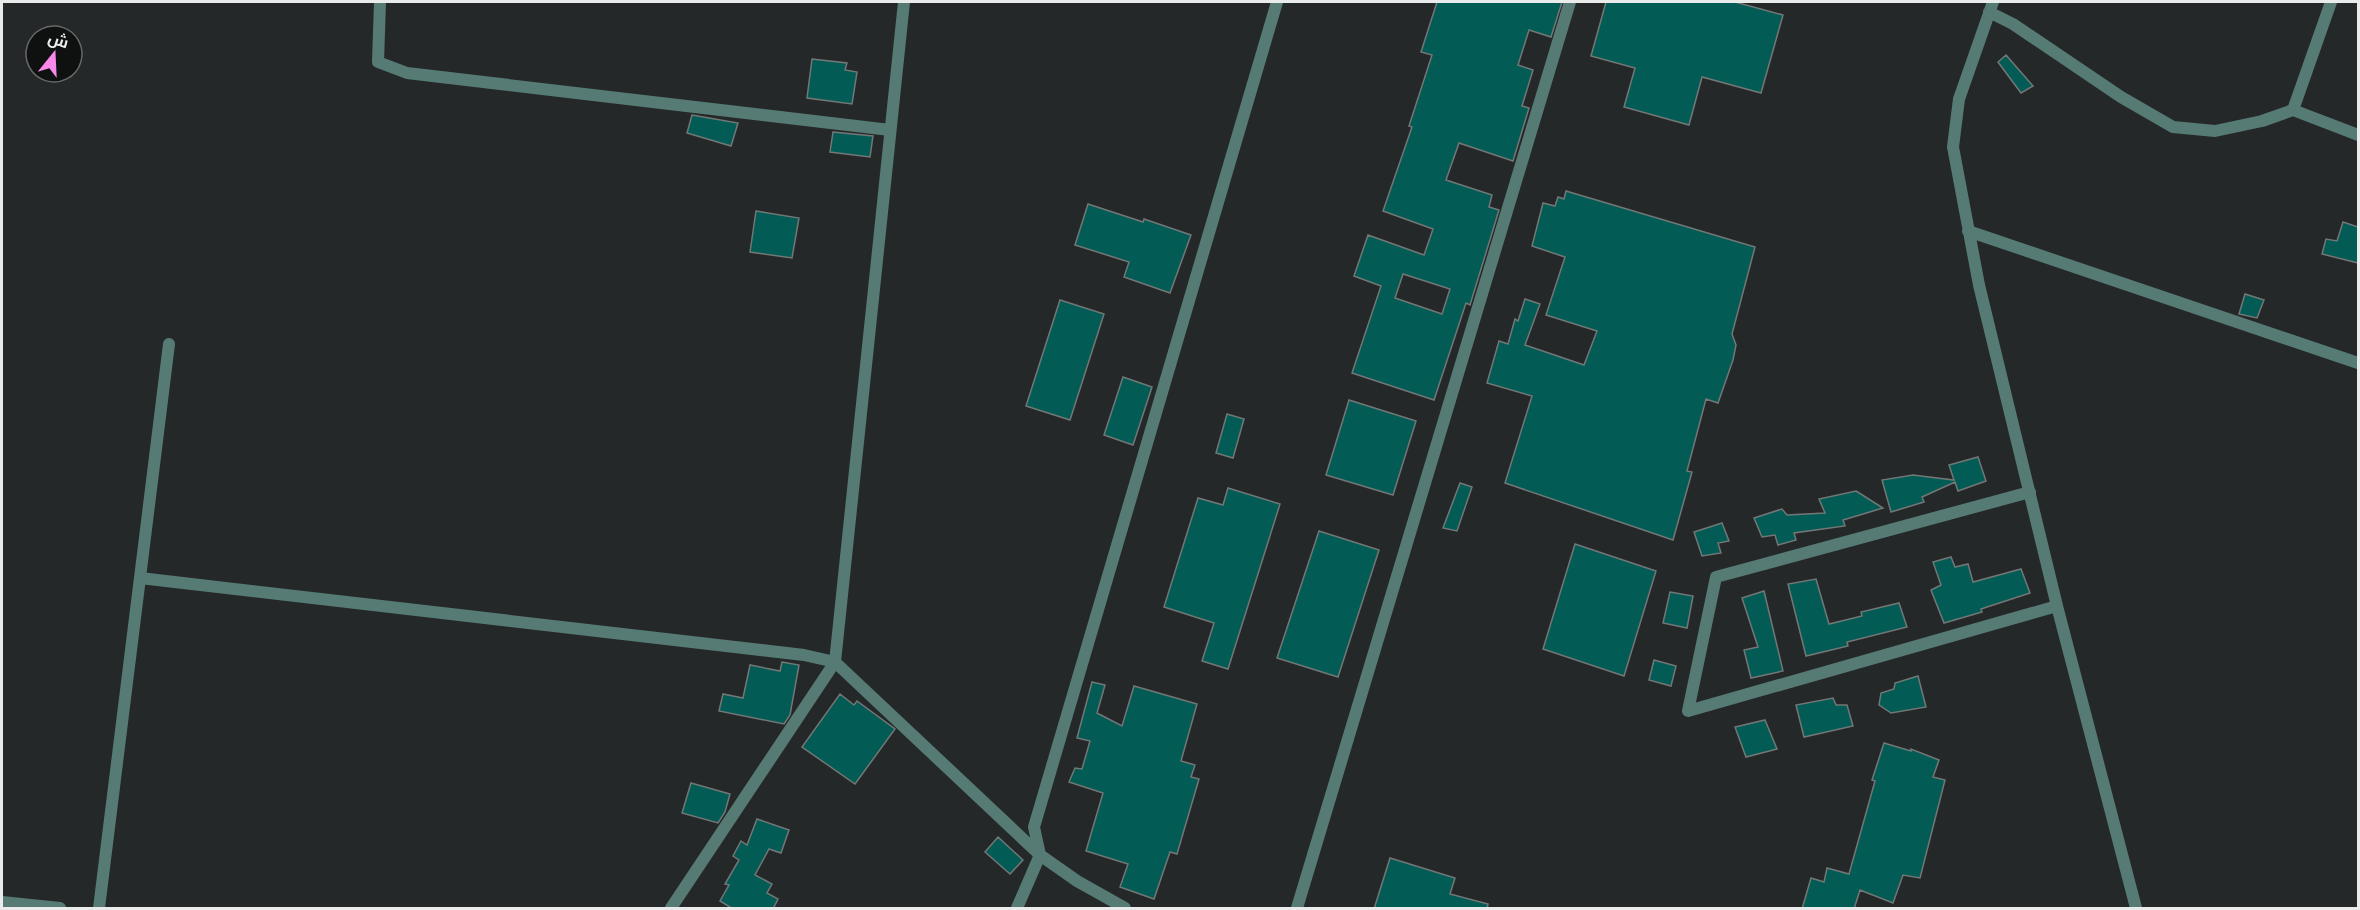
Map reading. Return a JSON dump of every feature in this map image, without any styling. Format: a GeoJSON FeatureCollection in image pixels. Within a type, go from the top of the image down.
{"type":"FeatureCollection","features":[{"type":"Feature","properties":{"kind":"street"},"geometry":{"type":"LineString","coordinates":[[380,2],[378,62],[406,73],[890,130]]}},
{"type":"Feature","properties":{"kind":"street"},"geometry":{"type":"LineString","coordinates":[[671,909],[835,662],[904,2]]}},
{"type":"Feature","properties":{"kind":"street"},"geometry":{"type":"LineString","coordinates":[[1017,909],[1040,855],[1034,827],[1277,2]]}},
{"type":"Feature","properties":{"kind":"street"},"geometry":{"type":"LineString","coordinates":[[1296,909],[1570,2]]}},
{"type":"Feature","properties":{"kind":"street"},"geometry":{"type":"LineString","coordinates":[[2293,110],[2331,2]]}},
{"type":"Feature","properties":{"kind":"street"},"geometry":{"type":"LineString","coordinates":[[2136,909],[2056,606],[1968,231],[1953,147],[1959,99],[1991,7],[2121,97],[2173,127],[2215,131],[2262,121],[2293,110],[2358,135]]}},
{"type":"Feature","properties":{"kind":"street"},"geometry":{"type":"LineString","coordinates":[[1968,231],[2358,360]]}},
{"type":"Feature","properties":{"kind":"street"},"geometry":{"type":"LineString","coordinates":[[99,909],[169,344]]}},
{"type":"Feature","properties":{"kind":"street"},"geometry":{"type":"LineString","coordinates":[[2030,492],[1716,577],[1688,711],[2056,606]]}},
{"type":"Feature","properties":{"kind":"street"},"geometry":{"type":"LineString","coordinates":[[140,578],[804,655],[835,662],[1040,855],[1077,881],[1125,909]]}},
{"type":"Feature","properties":{"kind":"street"},"geometry":{"type":"LineString","coordinates":[[2,902],[60,909]]}},
{"type":"Feature","properties":{"kind":"building"},"geometry":{"type":"Polygon","coordinates":[[[1437,2],[1562,2],[1551,37],[1529,30],[1518,65],[1533,70],[1522,106],[1529,108],[1513,161],[1459,143],[1446,180],[1492,195],[1489,207],[1499,210],[1470,305],[1466,303],[1434,400],[1352,373],[1381,286],[1354,276],[1368,235],[1424,255],[1433,229],[1383,211],[1412,127],[1409,126],[1432,55],[1421,52],[1437,2]],[[1403,274],[1395,298],[1442,314],[1450,289],[1403,274]]]}},
{"type":"Feature","properties":{"kind":"building"},"geometry":{"type":"Polygon","coordinates":[[[1606,2],[1735,2],[1783,15],[1761,93],[1702,77],[1689,125],[1624,107],[1635,68],[1591,56],[1606,2]]]}},
{"type":"Feature","properties":{"kind":"building"},"geometry":{"type":"Polygon","coordinates":[[[2006,55],[2033,86],[2021,93],[1998,62],[2006,55]]]}},
{"type":"Feature","properties":{"kind":"building"},"geometry":{"type":"Polygon","coordinates":[[[812,59],[847,63],[845,70],[857,72],[852,104],[807,98],[812,59]]]}},
{"type":"Feature","properties":{"kind":"building"},"geometry":{"type":"Polygon","coordinates":[[[692,115],[738,123],[731,146],[687,133],[692,115]]]}},
{"type":"Feature","properties":{"kind":"building"},"geometry":{"type":"Polygon","coordinates":[[[833,132],[873,136],[870,157],[830,152],[833,132]]]}},
{"type":"Feature","properties":{"kind":"building"},"geometry":{"type":"Polygon","coordinates":[[[1566,191],[1755,247],[1732,334],[1736,345],[1733,360],[1718,403],[1706,399],[1687,471],[1692,472],[1673,540],[1505,483],[1532,396],[1487,383],[1499,341],[1508,344],[1515,319],[1518,321],[1525,299],[1540,304],[1525,345],[1584,365],[1597,331],[1546,315],[1565,257],[1532,246],[1543,203],[1555,206],[1558,197],[1564,199],[1566,191]]]}},
{"type":"Feature","properties":{"kind":"building"},"geometry":{"type":"Polygon","coordinates":[[[1088,204],[1191,235],[1170,293],[1124,277],[1129,262],[1075,245],[1088,204]]]}},
{"type":"Feature","properties":{"kind":"building"},"geometry":{"type":"Polygon","coordinates":[[[756,211],[799,218],[792,258],[750,252],[756,211]]]}},
{"type":"Feature","properties":{"kind":"building"},"geometry":{"type":"Polygon","coordinates":[[[2343,222],[2358,227],[2358,263],[2322,254],[2326,239],[2337,241],[2343,222]]]}},
{"type":"Feature","properties":{"kind":"building"},"geometry":{"type":"Polygon","coordinates":[[[2245,294],[2264,300],[2257,318],[2239,314],[2245,294]]]}},
{"type":"Feature","properties":{"kind":"building"},"geometry":{"type":"Polygon","coordinates":[[[1060,300],[1104,314],[1070,420],[1026,406],[1060,300]]]}},
{"type":"Feature","properties":{"kind":"building"},"geometry":{"type":"Polygon","coordinates":[[[1123,377],[1152,387],[1133,445],[1104,435],[1123,377]]]}},
{"type":"Feature","properties":{"kind":"building"},"geometry":{"type":"Polygon","coordinates":[[[1349,400],[1416,421],[1393,495],[1326,475],[1349,400]]]}},
{"type":"Feature","properties":{"kind":"building"},"geometry":{"type":"Polygon","coordinates":[[[1227,414],[1244,419],[1233,458],[1216,453],[1227,414]]]}},
{"type":"Feature","properties":{"kind":"building"},"geometry":{"type":"Polygon","coordinates":[[[1978,457],[1986,481],[1958,491],[1955,482],[1922,497],[1924,502],[1891,512],[1882,480],[1913,475],[1954,480],[1949,465],[1978,457]]]}},
{"type":"Feature","properties":{"kind":"building"},"geometry":{"type":"Polygon","coordinates":[[[1460,483],[1472,487],[1457,531],[1443,528],[1460,483]]]}},
{"type":"Feature","properties":{"kind":"building"},"geometry":{"type":"Polygon","coordinates":[[[1228,488],[1280,504],[1228,669],[1202,661],[1214,623],[1164,607],[1198,498],[1223,505],[1228,488]]]}},
{"type":"Feature","properties":{"kind":"building"},"geometry":{"type":"Polygon","coordinates":[[[1856,491],[1883,508],[1843,520],[1845,526],[1794,533],[1796,540],[1778,545],[1775,535],[1762,537],[1754,518],[1782,509],[1787,515],[1825,513],[1819,499],[1856,491]]]}},
{"type":"Feature","properties":{"kind":"building"},"geometry":{"type":"Polygon","coordinates":[[[1722,523],[1729,541],[1718,543],[1721,553],[1702,556],[1694,532],[1722,523]]]}},
{"type":"Feature","properties":{"kind":"building"},"geometry":{"type":"Polygon","coordinates":[[[1319,531],[1379,550],[1338,677],[1277,658],[1319,531]]]}},
{"type":"Feature","properties":{"kind":"building"},"geometry":{"type":"Polygon","coordinates":[[[1575,544],[1656,571],[1624,676],[1543,649],[1575,544]]]}},
{"type":"Feature","properties":{"kind":"building"},"geometry":{"type":"Polygon","coordinates":[[[1951,557],[1955,567],[1968,564],[1973,582],[2021,569],[2030,593],[1981,609],[1982,612],[1944,623],[1931,590],[1941,585],[1933,562],[1951,557]]]}},
{"type":"Feature","properties":{"kind":"building"},"geometry":{"type":"Polygon","coordinates":[[[1816,579],[1829,624],[1862,616],[1861,612],[1899,603],[1907,627],[1847,642],[1848,646],[1806,656],[1788,584],[1816,579]]]}},
{"type":"Feature","properties":{"kind":"building"},"geometry":{"type":"Polygon","coordinates":[[[1764,591],[1783,671],[1751,678],[1744,650],[1758,647],[1742,598],[1764,591]]]}},
{"type":"Feature","properties":{"kind":"building"},"geometry":{"type":"Polygon","coordinates":[[[1670,592],[1693,596],[1687,628],[1663,623],[1670,592]]]}},
{"type":"Feature","properties":{"kind":"building"},"geometry":{"type":"Polygon","coordinates":[[[1654,660],[1676,666],[1671,686],[1649,680],[1654,660]]]}},
{"type":"Feature","properties":{"kind":"building"},"geometry":{"type":"Polygon","coordinates":[[[782,662],[799,665],[790,715],[784,724],[719,711],[723,694],[743,698],[750,665],[780,671],[782,662]]]}},
{"type":"Feature","properties":{"kind":"building"},"geometry":{"type":"Polygon","coordinates":[[[1918,676],[1926,707],[1891,713],[1879,705],[1881,693],[1894,689],[1895,683],[1918,676]]]}},
{"type":"Feature","properties":{"kind":"building"},"geometry":{"type":"Polygon","coordinates":[[[1092,682],[1105,685],[1097,713],[1122,726],[1134,686],[1197,704],[1181,761],[1195,765],[1191,777],[1199,779],[1177,854],[1170,852],[1154,899],[1120,887],[1128,864],[1086,851],[1103,793],[1069,782],[1075,768],[1082,769],[1090,741],[1077,738],[1092,682]]]}},
{"type":"Feature","properties":{"kind":"building"},"geometry":{"type":"Polygon","coordinates":[[[840,694],[854,705],[857,701],[895,729],[855,784],[802,747],[840,694]]]}},
{"type":"Feature","properties":{"kind":"building"},"geometry":{"type":"Polygon","coordinates":[[[1833,698],[1836,705],[1847,705],[1853,726],[1804,737],[1796,705],[1833,698]]]}},
{"type":"Feature","properties":{"kind":"building"},"geometry":{"type":"Polygon","coordinates":[[[1765,720],[1777,749],[1746,757],[1735,727],[1765,720]]]}},
{"type":"Feature","properties":{"kind":"building"},"geometry":{"type":"Polygon","coordinates":[[[1884,743],[1911,751],[1911,749],[1939,760],[1933,777],[1945,780],[1920,878],[1903,875],[1893,903],[1860,890],[1854,909],[1802,909],[1811,878],[1824,882],[1827,868],[1849,874],[1875,781],[1872,780],[1884,743]]]}},
{"type":"Feature","properties":{"kind":"building"},"geometry":{"type":"Polygon","coordinates":[[[691,783],[730,794],[725,812],[718,823],[682,813],[691,783]]]}},
{"type":"Feature","properties":{"kind":"building"},"geometry":{"type":"Polygon","coordinates":[[[757,819],[789,830],[781,853],[769,849],[755,875],[772,884],[767,893],[778,899],[773,909],[733,909],[720,901],[729,885],[725,884],[739,860],[733,856],[741,841],[747,845],[757,819]]]}},
{"type":"Feature","properties":{"kind":"building"},"geometry":{"type":"Polygon","coordinates":[[[998,837],[1023,860],[1010,874],[985,852],[998,837]]]}},
{"type":"Feature","properties":{"kind":"building"},"geometry":{"type":"Polygon","coordinates":[[[1390,858],[1455,878],[1450,894],[1488,904],[1487,909],[1374,909],[1390,858]]]}}]}
